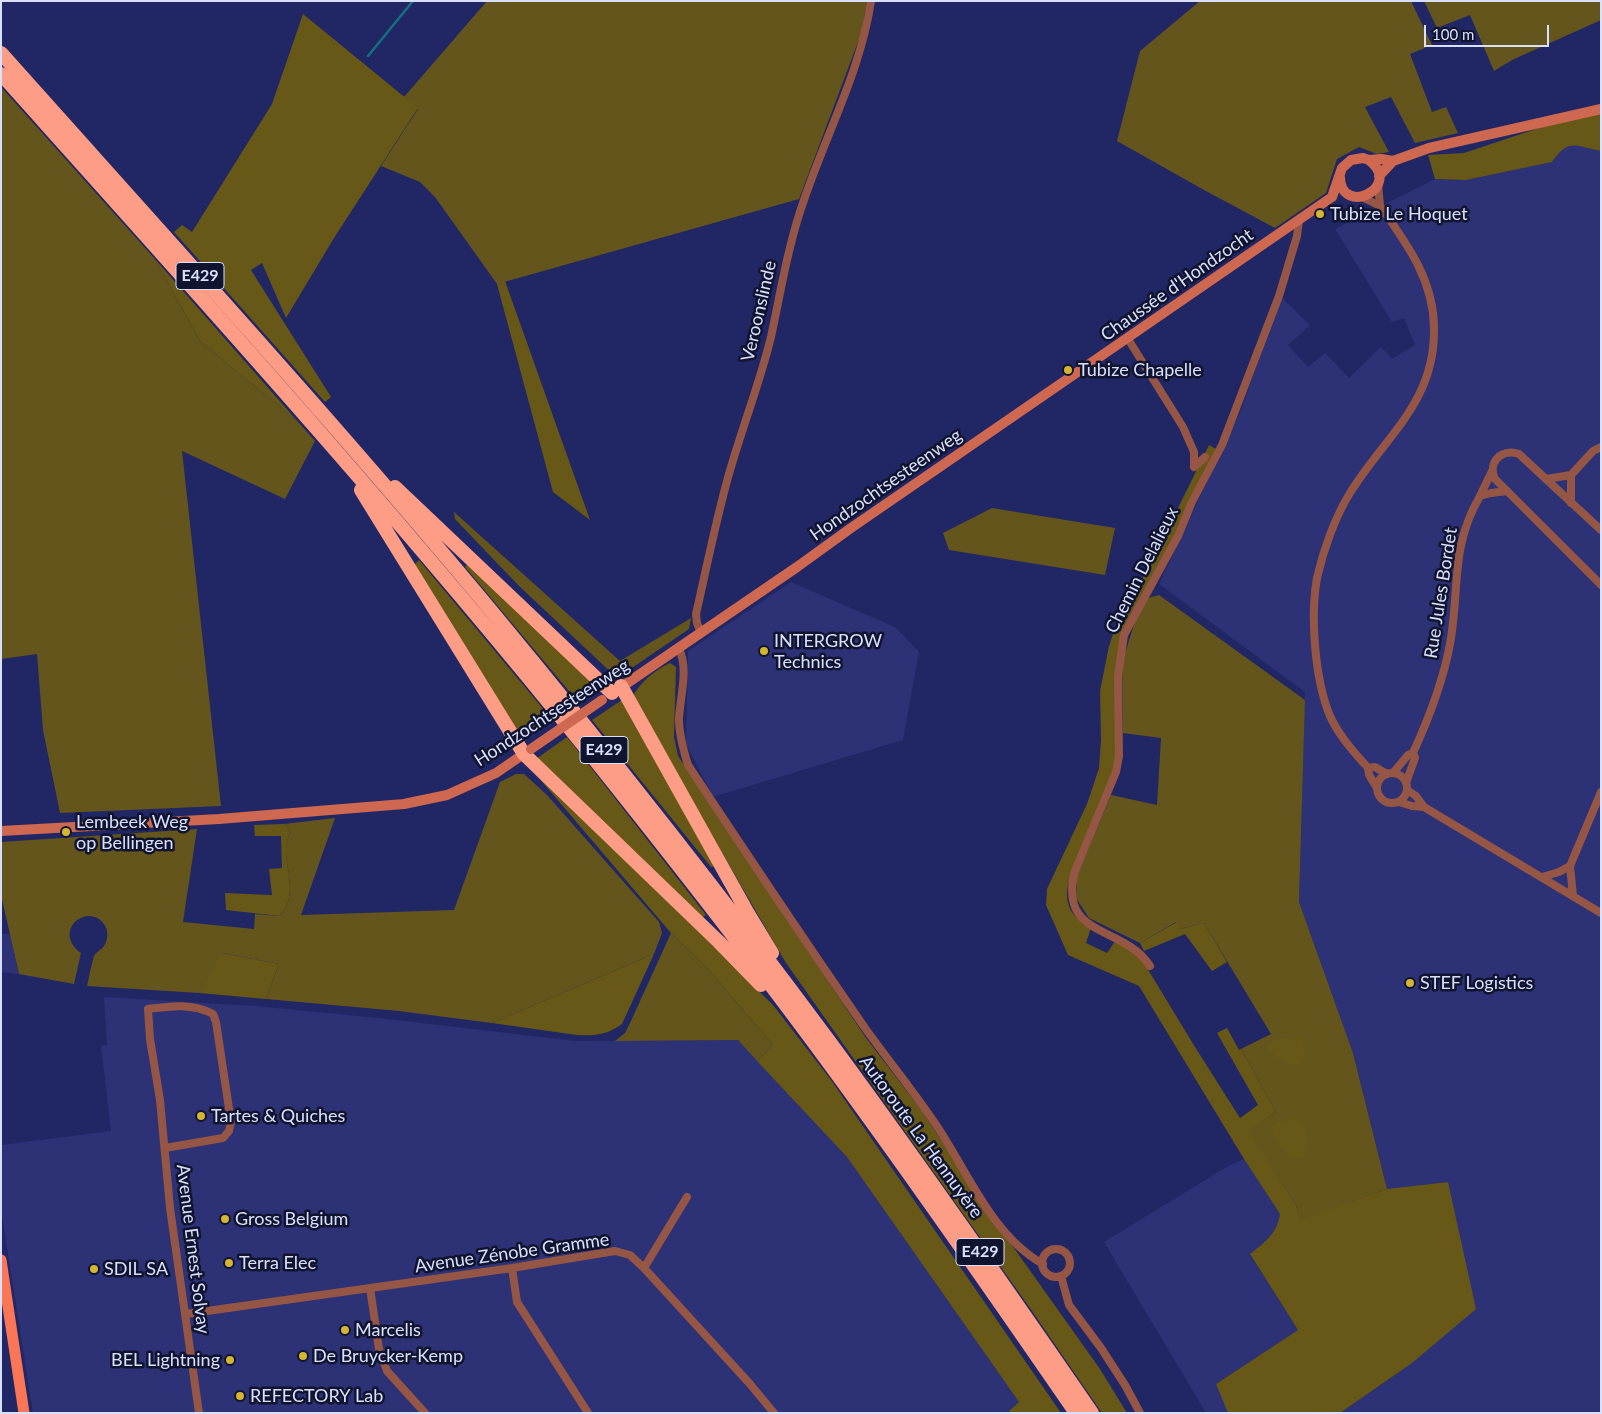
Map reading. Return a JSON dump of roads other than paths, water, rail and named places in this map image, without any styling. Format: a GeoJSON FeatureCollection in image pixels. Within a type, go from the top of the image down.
{"type":"FeatureCollection","features":[{"type":"Feature","properties":{"kind":"highway","name":"E429"},"geometry":{"type":"LineString","coordinates":[[1,53],[278,362],[493,614],[592,734],[822,1032]]}},
{"type":"Feature","properties":{"kind":"highway","name":"E429"},"geometry":{"type":"LineString","coordinates":[[1,74],[348,463]]}},
{"type":"Feature","properties":{"kind":"highway"},"geometry":{"type":"LineString","coordinates":[[348,463],[363,494],[527,752],[719,942],[768,993],[799,1033],[819,1050]]}},
{"type":"Feature","properties":{"kind":"highway","name":"Autoroute La Hennuyère"},"geometry":{"type":"LineString","coordinates":[[348,463],[481,620],[577,737],[682,870],[806,1032],[979,1272],[1076,1413]]}},
{"type":"Feature","properties":{"kind":"highway"},"geometry":{"type":"LineString","coordinates":[[376,475],[400,490],[611,693],[822,1032]]}},
{"type":"Feature","properties":{"kind":"highway","name":"Autoroute La Hennuyère"},"geometry":{"type":"LineString","coordinates":[[822,1032],[896,1132],[1092,1413]]}},
{"type":"Feature","properties":{"kind":"main road"},"geometry":{"type":"LineString","coordinates":[[1393,161],[1378,180],[1372,192],[1342,198],[1332,197],[1342,168],[1351,160],[1357,158],[1393,161],[1428,148],[1601,109]]}},
{"type":"Feature","properties":{"kind":"main road"},"geometry":{"type":"LineString","coordinates":[[1368,160],[1377,169],[1378,180]]}},
{"type":"Feature","properties":{"kind":"main road"},"geometry":{"type":"LineString","coordinates":[[1340,177],[1343,188],[1357,196]]}},
{"type":"Feature","properties":{"kind":"main road","name":"Chaussée d'Hondzocht"},"geometry":{"type":"LineString","coordinates":[[1015,416],[1332,197]]}},
{"type":"Feature","properties":{"kind":"main road","name":"Hondzochtsesteenweg"},"geometry":{"type":"LineString","coordinates":[[1,831],[219,819],[404,804],[447,794],[496,773],[1015,416]]}},
{"type":"Feature","properties":{"kind":"main road"},"geometry":{"type":"LineString","coordinates":[[1,1260],[24,1413]]}},
{"type":"Feature","properties":{"kind":"street","name":"Veroonslinde"},"geometry":{"type":"LineString","coordinates":[[701,633],[696,614],[727,481],[771,338],[785,267],[798,217],[812,174],[863,42],[871,1]]}},
{"type":"Feature","properties":{"kind":"street"},"geometry":{"type":"LineString","coordinates":[[1378,180],[1380,206],[1415,257],[1429,289],[1434,315],[1432,355],[1419,398],[1349,494],[1329,538],[1317,579],[1314,626],[1322,692],[1330,716],[1341,737],[1368,768],[1378,795],[1384,801],[1424,807]]}},
{"type":"Feature","properties":{"kind":"street"},"geometry":{"type":"LineString","coordinates":[[1357,196],[1380,206]]}},
{"type":"Feature","properties":{"kind":"street","name":"Chemin Delalieux"},"geometry":{"type":"LineString","coordinates":[[1150,966],[1135,949],[1086,922],[1077,911],[1072,898],[1072,882],[1110,787],[1119,756],[1118,676],[1121,645],[1126,627],[1152,585],[1178,536],[1192,502],[1222,445],[1279,296],[1297,236],[1299,220]]}},
{"type":"Feature","properties":{"kind":"street"},"geometry":{"type":"LineString","coordinates":[[1128,339],[1183,427],[1194,452],[1194,467],[1205,457]]}},
{"type":"Feature","properties":{"kind":"street"},"geometry":{"type":"LineString","coordinates":[[1570,503],[1572,475],[1593,452],[1601,447]]}},
{"type":"Feature","properties":{"kind":"street","name":"Rue Jules Bordet"},"geometry":{"type":"LineString","coordinates":[[1407,786],[1414,758],[1413,753],[1444,671],[1452,626],[1460,548],[1466,523],[1492,470],[1494,462],[1500,455],[1506,452],[1514,453],[1530,463],[1546,479]]}},
{"type":"Feature","properties":{"kind":"street"},"geometry":{"type":"LineString","coordinates":[[1492,470],[1495,479],[1601,585]]}},
{"type":"Feature","properties":{"kind":"street"},"geometry":{"type":"LineString","coordinates":[[1546,479],[1572,475]]}},
{"type":"Feature","properties":{"kind":"street"},"geometry":{"type":"LineString","coordinates":[[1546,479],[1601,530]]}},
{"type":"Feature","properties":{"kind":"street"},"geometry":{"type":"LineString","coordinates":[[1480,496],[1507,491]]}},
{"type":"Feature","properties":{"kind":"street"},"geometry":{"type":"LineString","coordinates":[[679,648],[682,655],[683,669],[679,720],[680,737],[688,765],[846,999],[932,1117],[991,1214],[1013,1242],[1030,1257],[1042,1264],[1050,1276],[1061,1276],[1068,1271],[1070,1262],[1063,1252],[1055,1250],[1045,1256],[1042,1264]]}},
{"type":"Feature","properties":{"kind":"street"},"geometry":{"type":"LineString","coordinates":[[1376,788],[1379,779],[1390,773],[1408,754],[1413,753]]}},
{"type":"Feature","properties":{"kind":"street"},"geometry":{"type":"LineString","coordinates":[[1368,768],[1375,767],[1401,776],[1424,807],[1601,913]]}},
{"type":"Feature","properties":{"kind":"street"},"geometry":{"type":"LineString","coordinates":[[1399,802],[1404,797],[1407,786]]}},
{"type":"Feature","properties":{"kind":"street"},"geometry":{"type":"LineString","coordinates":[[1573,896],[1570,866],[1601,792]]}},
{"type":"Feature","properties":{"kind":"street"},"geometry":{"type":"LineString","coordinates":[[1542,877],[1570,866]]}},
{"type":"Feature","properties":{"kind":"street","name":"Avenue Ernest Solvay"},"geometry":{"type":"LineString","coordinates":[[165,1148],[223,1138],[230,1131],[231,1122],[216,1022],[213,1014],[201,1007],[170,1006],[148,1009],[150,1039],[160,1100],[171,1218],[200,1413]]}},
{"type":"Feature","properties":{"kind":"street"},"geometry":{"type":"LineString","coordinates":[[644,1268],[687,1197]]}},
{"type":"Feature","properties":{"kind":"street","name":"Avenue Zénobe Gramme"},"geometry":{"type":"LineString","coordinates":[[186,1314],[512,1268],[615,1251],[630,1255],[644,1268],[774,1413]]}},
{"type":"Feature","properties":{"kind":"street"},"geometry":{"type":"LineString","coordinates":[[512,1268],[517,1302],[588,1413]]}},
{"type":"Feature","properties":{"kind":"street"},"geometry":{"type":"LineString","coordinates":[[1061,1276],[1070,1305],[1125,1385],[1140,1413]]}},
{"type":"Feature","properties":{"kind":"street"},"geometry":{"type":"LineString","coordinates":[[370,1288],[380,1354],[387,1371],[425,1413]]}},
{"type":"Feature","properties":{"kind":"waterway"},"geometry":{"type":"LineString","coordinates":[[368,56],[413,1]]}},
{"type":"Feature","properties":{"kind":"place","name":"Tubize Le Hoquet"},"geometry":{"type":"Point","coordinates":[1320,214]}},
{"type":"Feature","properties":{"kind":"place","name":"Tubize Chapelle"},"geometry":{"type":"Point","coordinates":[1068,370]}},
{"type":"Feature","properties":{"kind":"place","name":"INTERGROW Technics"},"geometry":{"type":"Point","coordinates":[764,651]}},
{"type":"Feature","properties":{"kind":"place","name":"Lembeek Weg op Bellingen"},"geometry":{"type":"Point","coordinates":[66,832]}},
{"type":"Feature","properties":{"kind":"place","name":"STEF Logistics"},"geometry":{"type":"Point","coordinates":[1410,983]}},
{"type":"Feature","properties":{"kind":"place","name":"Tartes & Quiches"},"geometry":{"type":"Point","coordinates":[201,1116]}},
{"type":"Feature","properties":{"kind":"place","name":"Gross Belgium"},"geometry":{"type":"Point","coordinates":[225,1219]}},
{"type":"Feature","properties":{"kind":"place","name":"Terra Elec"},"geometry":{"type":"Point","coordinates":[229,1263]}},
{"type":"Feature","properties":{"kind":"place","name":"SDIL SA"},"geometry":{"type":"Point","coordinates":[94,1269]}},
{"type":"Feature","properties":{"kind":"place","name":"Marcelis"},"geometry":{"type":"Point","coordinates":[345,1330]}},
{"type":"Feature","properties":{"kind":"place","name":"De Bruycker-Kemp"},"geometry":{"type":"Point","coordinates":[303,1356]}},
{"type":"Feature","properties":{"kind":"place","name":"BEL Lightning"},"geometry":{"type":"Point","coordinates":[230,1360]}},
{"type":"Feature","properties":{"kind":"place","name":"REFECTORY Lab"},"geometry":{"type":"Point","coordinates":[240,1396]}}]}
